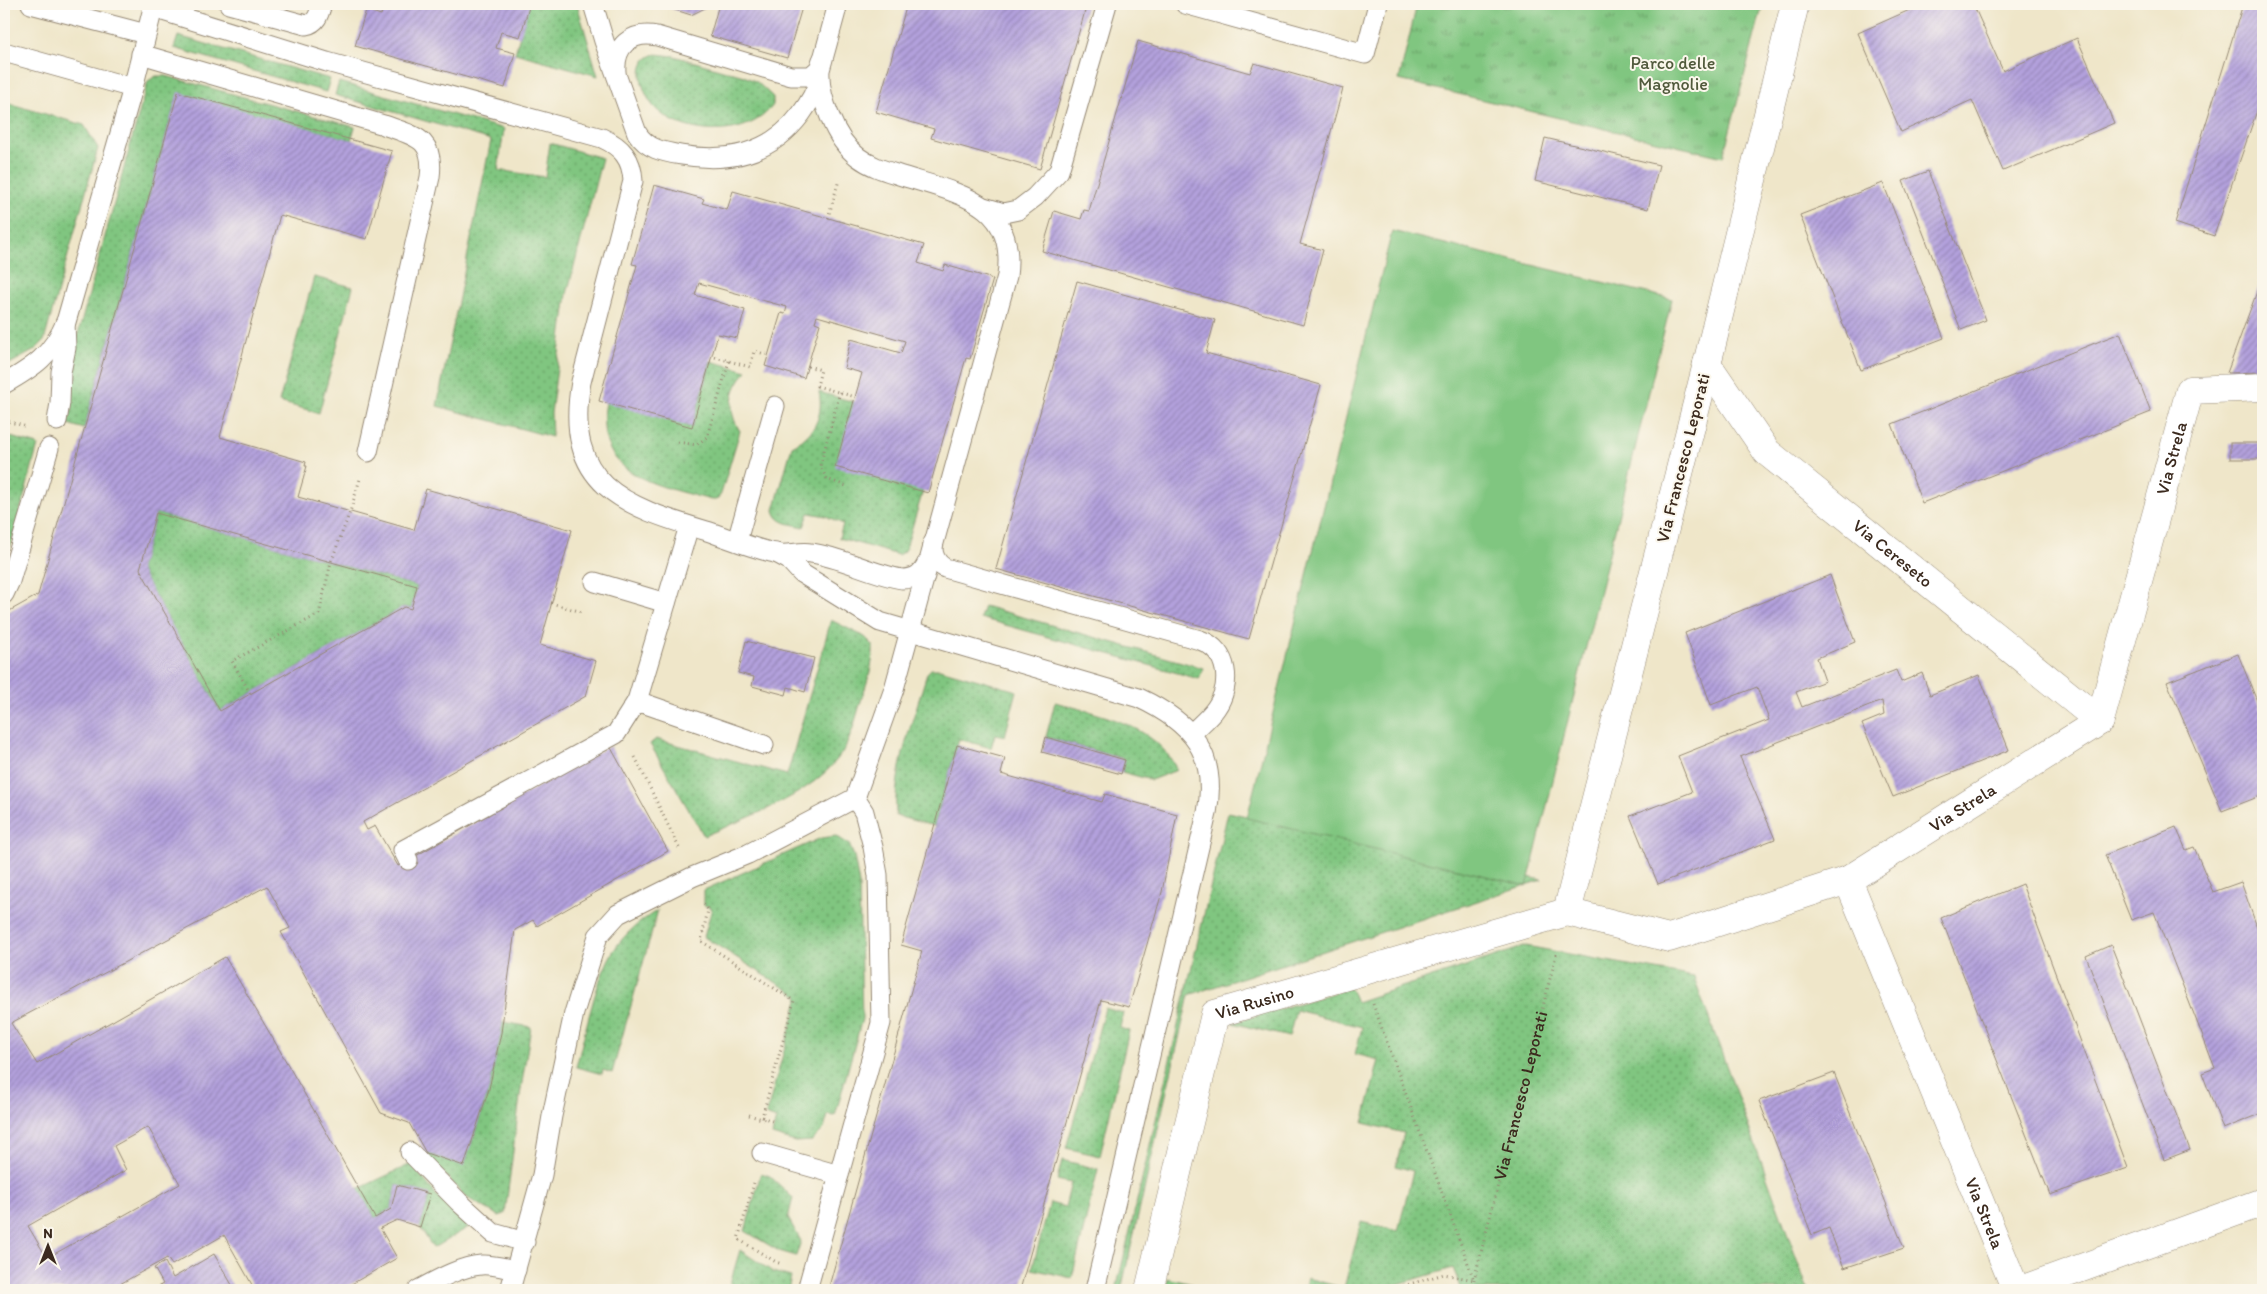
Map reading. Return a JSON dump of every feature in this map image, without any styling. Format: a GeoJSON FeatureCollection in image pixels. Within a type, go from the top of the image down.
{"type":"FeatureCollection","features":[{"type":"Feature","properties":{"kind":"street","name":"Via Francesco Leporati"},"geometry":{"type":"LineString","coordinates":[[1567,912],[1707,364],[1795,4]]}},
{"type":"Feature","properties":{"kind":"street","name":"Via Cereseto"},"geometry":{"type":"LineString","coordinates":[[1707,364],[1766,452],[2100,721]]}},
{"type":"Feature","properties":{"kind":"street","name":"Via Strela"},"geometry":{"type":"LineString","coordinates":[[2016,1290],[1848,880],[2100,721],[2190,390],[2263,387]]}},
{"type":"Feature","properties":{"kind":"street"},"geometry":{"type":"LineString","coordinates":[[1567,912],[1669,938],[1848,880]]}},
{"type":"Feature","properties":{"kind":"street","name":"Via Rusino"},"geometry":{"type":"LineString","coordinates":[[1149,1290],[1215,1014],[1567,912]]}},
{"type":"Feature","properties":{"kind":"street"},"geometry":{"type":"LineString","coordinates":[[2021,1290],[2263,1202]]}},
{"type":"Feature","properties":{"kind":"lane"},"geometry":{"type":"LineString","coordinates":[[30,4],[146,34]]}},
{"type":"Feature","properties":{"kind":"lane"},"geometry":{"type":"LineString","coordinates":[[229,4],[306,25],[312,24],[316,19],[322,4]]}},
{"type":"Feature","properties":{"kind":"lane"},"geometry":{"type":"LineString","coordinates":[[593,4],[604,41],[643,142],[581,382],[576,413],[583,452],[589,464],[606,487],[640,509],[776,552],[789,560],[800,573],[880,622],[1140,698],[1173,716],[1192,733],[1207,762],[1210,782],[1209,803],[1095,1290]]}},
{"type":"Feature","properties":{"kind":"lane"},"geometry":{"type":"LineString","coordinates":[[613,143],[643,142],[673,153],[702,157],[727,157],[761,149],[780,136],[797,120],[810,100],[838,4]]}},
{"type":"Feature","properties":{"kind":"lane"},"geometry":{"type":"LineString","coordinates":[[821,67],[822,98],[833,124],[846,145],[858,157],[879,169],[951,192],[982,206],[1004,213],[1018,210],[1035,197],[1059,171],[1107,4]]}},
{"type":"Feature","properties":{"kind":"lane"},"geometry":{"type":"LineString","coordinates":[[1186,4],[1365,54],[1378,4]]}},
{"type":"Feature","properties":{"kind":"lane"},"geometry":{"type":"LineString","coordinates":[[4,384],[23,373],[48,354],[66,322],[133,88],[153,6],[328,62],[602,138],[613,143],[626,155],[630,163],[633,181]]}},
{"type":"Feature","properties":{"kind":"lane"},"geometry":{"type":"LineString","coordinates":[[618,78],[616,68],[619,49],[632,37],[644,34],[657,36],[796,76],[806,77],[815,73],[821,67]]}},
{"type":"Feature","properties":{"kind":"lane"},"geometry":{"type":"LineString","coordinates":[[4,52],[133,88]]}},
{"type":"Feature","properties":{"kind":"lane"},"geometry":{"type":"LineString","coordinates":[[141,54],[384,125],[420,140],[428,148],[432,159],[430,177],[368,452]]}},
{"type":"Feature","properties":{"kind":"lane"},"geometry":{"type":"LineString","coordinates":[[510,1290],[525,1242],[542,1175],[552,1116],[574,1013],[598,936],[618,914],[692,877],[748,854],[855,798],[894,689],[1007,276],[1008,245],[1004,231],[995,217],[982,206]]}},
{"type":"Feature","properties":{"kind":"lane"},"geometry":{"type":"LineString","coordinates":[[56,421],[60,403],[61,372],[66,348],[66,322]]}},
{"type":"Feature","properties":{"kind":"lane"},"geometry":{"type":"LineString","coordinates":[[737,540],[775,406]]}},
{"type":"Feature","properties":{"kind":"lane"},"geometry":{"type":"LineString","coordinates":[[4,594],[10,581],[49,448]]}},
{"type":"Feature","properties":{"kind":"lane"},"geometry":{"type":"LineString","coordinates":[[408,860],[403,850],[616,734],[638,701],[689,526]]}},
{"type":"Feature","properties":{"kind":"lane"},"geometry":{"type":"LineString","coordinates":[[934,540],[934,554],[938,563],[945,568],[1200,640],[1211,645],[1220,654],[1225,665],[1225,688],[1217,707],[1192,733]]}},
{"type":"Feature","properties":{"kind":"lane"},"geometry":{"type":"LineString","coordinates":[[776,552],[810,552],[902,579],[920,574],[928,563]]}},
{"type":"Feature","properties":{"kind":"lane"},"geometry":{"type":"LineString","coordinates":[[595,582],[666,603]]}},
{"type":"Feature","properties":{"kind":"lane"},"geometry":{"type":"LineString","coordinates":[[638,701],[764,745]]}},
{"type":"Feature","properties":{"kind":"lane"},"geometry":{"type":"LineString","coordinates":[[807,1290],[881,1023],[878,875],[864,812],[855,798]]}},
{"type":"Feature","properties":{"kind":"lane"},"geometry":{"type":"LineString","coordinates":[[410,1152],[459,1202],[493,1233],[525,1242]]}},
{"type":"Feature","properties":{"kind":"lane"},"geometry":{"type":"LineString","coordinates":[[762,1153],[839,1175]]}},
{"type":"Feature","properties":{"kind":"lane"},"geometry":{"type":"LineString","coordinates":[[418,1290],[441,1278],[472,1266],[489,1265],[516,1270]]}},
{"type":"Feature","properties":{"kind":"path"},"geometry":{"type":"LineString","coordinates":[[828,218],[840,177]]}},
{"type":"Feature","properties":{"kind":"path"},"geometry":{"type":"LineString","coordinates":[[715,357],[750,367],[754,351],[769,355]]}},
{"type":"Feature","properties":{"kind":"path"},"geometry":{"type":"LineString","coordinates":[[678,442],[696,445],[707,437],[729,361]]}},
{"type":"Feature","properties":{"kind":"path"},"geometry":{"type":"LineString","coordinates":[[808,366],[821,370],[817,386],[852,396]]}},
{"type":"Feature","properties":{"kind":"path"},"geometry":{"type":"LineString","coordinates":[[840,392],[820,466],[827,479],[846,486]]}},
{"type":"Feature","properties":{"kind":"path"},"geometry":{"type":"LineString","coordinates":[[250,694],[232,661],[319,614],[331,562],[350,512],[368,452]]}},
{"type":"Feature","properties":{"kind":"path","name":"Via Francesco Leporati"},"geometry":{"type":"LineString","coordinates":[[1474,1280],[1567,912]]}},
{"type":"Feature","properties":{"kind":"path"},"geometry":{"type":"LineString","coordinates":[[1362,972],[1474,1280]]}},
{"type":"Feature","properties":{"kind":"path"},"geometry":{"type":"LineString","coordinates":[[749,1116],[772,1122],[738,1239],[776,1262],[812,1272]]}},
{"type":"Feature","properties":{"kind":"path"},"geometry":{"type":"LineString","coordinates":[[1389,1290],[1444,1274],[1474,1280]]}},
{"type":"Feature","properties":{"kind":"green space"},"geometry":{"type":"Polygon","coordinates":[[[529,4],[577,4],[598,76],[515,53],[529,4]]]}},
{"type":"Feature","properties":{"kind":"green space","name":"Parco delle Magnolie"},"geometry":{"type":"Polygon","coordinates":[[[1417,4],[1763,4],[1723,157],[1399,80],[1417,4]]]}},
{"type":"Feature","properties":{"kind":"green space"},"geometry":{"type":"Polygon","coordinates":[[[178,36],[330,79],[326,92],[174,48],[178,36]]]}},
{"type":"Feature","properties":{"kind":"green space"},"geometry":{"type":"Polygon","coordinates":[[[656,54],[674,56],[744,76],[757,82],[773,97],[773,105],[762,116],[749,124],[734,129],[701,129],[685,126],[670,120],[653,105],[644,90],[642,81],[641,72],[643,64],[648,58],[656,54]]]}},
{"type":"Feature","properties":{"kind":"green space"},"geometry":{"type":"Polygon","coordinates":[[[156,76],[166,76],[355,127],[351,140],[178,93],[84,429],[68,424],[71,412],[70,363],[148,81],[156,76]]]}},
{"type":"Feature","properties":{"kind":"green space"},"geometry":{"type":"Polygon","coordinates":[[[339,82],[504,129],[498,170],[545,177],[550,143],[602,158],[567,294],[551,413],[552,437],[437,406],[491,140],[335,95],[339,82]]]}},
{"type":"Feature","properties":{"kind":"green space"},"geometry":{"type":"Polygon","coordinates":[[[4,102],[84,125],[98,148],[44,341],[35,350],[4,367],[4,102]]]}},
{"type":"Feature","properties":{"kind":"green space"},"geometry":{"type":"Polygon","coordinates":[[[1392,231],[1672,299],[1527,886],[1247,818],[1392,231]]]}},
{"type":"Feature","properties":{"kind":"green space"},"geometry":{"type":"Polygon","coordinates":[[[314,277],[353,287],[319,413],[279,402],[314,277]]]}},
{"type":"Feature","properties":{"kind":"green space"},"geometry":{"type":"Polygon","coordinates":[[[711,361],[747,371],[737,385],[732,400],[733,416],[740,431],[721,494],[717,500],[670,489],[650,482],[633,473],[618,462],[608,446],[604,427],[606,402],[692,427],[711,361]]]}},
{"type":"Feature","properties":{"kind":"green space"},"geometry":{"type":"Polygon","coordinates":[[[819,392],[854,402],[923,491],[905,551],[898,555],[839,538],[843,524],[826,516],[809,513],[804,527],[786,523],[776,515],[774,510],[792,446],[800,442],[816,424],[820,409],[819,392]]]}},
{"type":"Feature","properties":{"kind":"green space"},"geometry":{"type":"Polygon","coordinates":[[[4,435],[38,445],[4,570],[4,435]]]}},
{"type":"Feature","properties":{"kind":"green space"},"geometry":{"type":"Polygon","coordinates":[[[156,513],[417,586],[411,609],[404,607],[220,711],[140,569],[156,513]]]}},
{"type":"Feature","properties":{"kind":"green space"},"geometry":{"type":"Polygon","coordinates":[[[984,606],[1203,668],[1199,679],[980,618],[984,606]]]}},
{"type":"Feature","properties":{"kind":"green space"},"geometry":{"type":"Polygon","coordinates":[[[831,620],[865,637],[873,645],[868,680],[851,733],[843,751],[816,780],[799,792],[780,803],[704,836],[650,744],[656,739],[787,775],[831,620]]]}},
{"type":"Feature","properties":{"kind":"green space"},"geometry":{"type":"Polygon","coordinates":[[[931,669],[940,669],[1017,691],[1005,736],[995,734],[991,748],[959,739],[934,826],[896,816],[896,798],[901,762],[927,673],[931,669]]]}},
{"type":"Feature","properties":{"kind":"green space"},"geometry":{"type":"Polygon","coordinates":[[[1055,702],[1108,717],[1141,732],[1168,754],[1177,770],[1151,780],[1122,772],[1125,759],[1046,737],[1055,702]]]}},
{"type":"Feature","properties":{"kind":"green space"},"geometry":{"type":"Polygon","coordinates":[[[1228,812],[1542,880],[1189,995],[1121,1290],[1116,1290],[1228,812]]]}},
{"type":"Feature","properties":{"kind":"green space"},"geometry":{"type":"Polygon","coordinates":[[[836,836],[849,844],[854,856],[859,884],[862,1019],[835,1116],[828,1115],[824,1129],[812,1141],[795,1142],[772,1135],[776,1119],[766,1115],[799,997],[704,937],[712,908],[704,905],[704,890],[821,838],[836,836]]]}},
{"type":"Feature","properties":{"kind":"green space"},"geometry":{"type":"Polygon","coordinates":[[[658,910],[612,1073],[603,1070],[602,1074],[576,1067],[594,997],[613,951],[630,931],[658,910]]]}},
{"type":"Feature","properties":{"kind":"green space"},"geometry":{"type":"Polygon","coordinates":[[[1526,946],[1694,977],[1808,1290],[1462,1290],[1453,1268],[1378,1290],[1304,1290],[1307,1278],[1344,1288],[1361,1222],[1398,1231],[1413,1171],[1396,1166],[1404,1133],[1363,1123],[1379,1060],[1355,1054],[1362,1027],[1296,1010],[1289,1037],[1232,1023],[1350,988],[1356,1002],[1526,946]]]}},
{"type":"Feature","properties":{"kind":"green space"},"geometry":{"type":"Polygon","coordinates":[[[1105,1008],[1123,1013],[1120,1028],[1129,1031],[1100,1156],[1066,1148],[1105,1008]]]}},
{"type":"Feature","properties":{"kind":"green space"},"geometry":{"type":"Polygon","coordinates":[[[503,1022],[531,1027],[505,1214],[499,1216],[464,1196],[426,1153],[464,1165],[489,1089],[503,1022]]]}},
{"type":"Feature","properties":{"kind":"green space"},"geometry":{"type":"Polygon","coordinates":[[[1062,1160],[1098,1169],[1072,1278],[1032,1269],[1050,1203],[1065,1207],[1071,1183],[1057,1180],[1062,1160]]]}},
{"type":"Feature","properties":{"kind":"green space"},"geometry":{"type":"Polygon","coordinates":[[[411,1164],[439,1198],[464,1218],[469,1227],[433,1248],[420,1227],[430,1194],[397,1185],[391,1209],[375,1218],[358,1189],[411,1164]]]}},
{"type":"Feature","properties":{"kind":"green space"},"geometry":{"type":"Polygon","coordinates":[[[761,1173],[770,1176],[793,1198],[788,1218],[801,1241],[796,1256],[779,1251],[745,1231],[761,1173]]]}},
{"type":"Feature","properties":{"kind":"green space"},"geometry":{"type":"Polygon","coordinates":[[[740,1250],[773,1272],[791,1277],[788,1290],[728,1290],[740,1250]]]}},
{"type":"Feature","properties":{"kind":"green space"},"geometry":{"type":"Polygon","coordinates":[[[1168,1278],[1216,1290],[1170,1290],[1166,1286],[1168,1278]]]}},
{"type":"Feature","properties":{"kind":"building"},"geometry":{"type":"Polygon","coordinates":[[[384,4],[530,4],[520,37],[501,32],[496,48],[515,53],[505,88],[355,46],[366,10],[381,15],[384,4]]]}},
{"type":"Feature","properties":{"kind":"building"},"geometry":{"type":"Polygon","coordinates":[[[657,4],[713,4],[691,15],[657,4]]]}},
{"type":"Feature","properties":{"kind":"building"},"geometry":{"type":"Polygon","coordinates":[[[719,4],[803,4],[787,58],[710,36],[719,4]]]}},
{"type":"Feature","properties":{"kind":"building"},"geometry":{"type":"Polygon","coordinates":[[[907,4],[1087,4],[1040,169],[931,138],[934,129],[876,112],[907,4]]]}},
{"type":"Feature","properties":{"kind":"building"},"geometry":{"type":"Polygon","coordinates":[[[1923,4],[1973,4],[2003,71],[2077,38],[2114,123],[2003,171],[1972,100],[1901,132],[1858,33],[1923,4]]]}},
{"type":"Feature","properties":{"kind":"building"},"geometry":{"type":"Polygon","coordinates":[[[2243,4],[2263,4],[2263,93],[2214,236],[2175,223],[2243,4]]]}},
{"type":"Feature","properties":{"kind":"building"},"geometry":{"type":"Polygon","coordinates":[[[1138,41],[1250,73],[1254,63],[1343,88],[1300,244],[1323,250],[1303,325],[1042,251],[1054,211],[1081,219],[1084,210],[1089,211],[1138,41]]]}},
{"type":"Feature","properties":{"kind":"building"},"geometry":{"type":"Polygon","coordinates":[[[178,92],[392,151],[367,239],[280,215],[220,437],[306,462],[305,466],[307,466],[298,497],[414,530],[426,489],[572,530],[540,645],[596,661],[586,696],[363,822],[367,830],[375,826],[398,866],[610,746],[668,851],[537,926],[533,920],[515,930],[501,1033],[489,1089],[464,1166],[426,1153],[409,1123],[381,1113],[281,932],[290,928],[267,886],[11,1023],[37,1064],[225,957],[375,1218],[391,1209],[397,1185],[430,1194],[420,1227],[397,1220],[380,1228],[397,1258],[341,1290],[255,1290],[224,1235],[172,1265],[167,1258],[109,1290],[4,1290],[4,614],[38,595],[178,92]],[[156,513],[140,569],[220,711],[404,607],[411,609],[417,586],[156,513]],[[148,1127],[114,1146],[126,1170],[28,1226],[47,1258],[180,1184],[148,1127]]]}},
{"type":"Feature","properties":{"kind":"building"},"geometry":{"type":"Polygon","coordinates":[[[1545,138],[1659,165],[1648,209],[1535,181],[1545,138]]]}},
{"type":"Feature","properties":{"kind":"building"},"geometry":{"type":"Polygon","coordinates":[[[1928,171],[1986,320],[1961,330],[1903,181],[1928,171]]]}},
{"type":"Feature","properties":{"kind":"building"},"geometry":{"type":"Polygon","coordinates":[[[1883,183],[1944,338],[1861,370],[1800,215],[1883,183]]]}},
{"type":"Feature","properties":{"kind":"building"},"geometry":{"type":"Polygon","coordinates":[[[654,185],[704,199],[702,203],[727,210],[733,191],[924,245],[918,263],[943,271],[945,265],[993,279],[970,359],[966,358],[928,493],[835,467],[862,373],[844,368],[851,339],[901,353],[905,341],[817,316],[815,322],[820,324],[804,378],[765,366],[781,313],[785,314],[787,307],[699,283],[695,295],[745,310],[737,338],[718,334],[692,427],[599,401],[637,265],[632,264],[654,185]]]}},
{"type":"Feature","properties":{"kind":"building"},"geometry":{"type":"Polygon","coordinates":[[[2263,275],[2263,355],[2261,360],[2263,359],[2263,372],[2227,373],[2263,275]]]}},
{"type":"Feature","properties":{"kind":"building"},"geometry":{"type":"Polygon","coordinates":[[[1077,281],[1215,320],[1206,353],[1321,385],[1249,639],[996,569],[1077,281]]]}},
{"type":"Feature","properties":{"kind":"building"},"geometry":{"type":"Polygon","coordinates":[[[2120,333],[2151,412],[1922,503],[1892,424],[2120,333]]]}},
{"type":"Feature","properties":{"kind":"building"},"geometry":{"type":"Polygon","coordinates":[[[2230,443],[2263,443],[2263,459],[2230,459],[2230,443]]]}},
{"type":"Feature","properties":{"kind":"building"},"geometry":{"type":"Polygon","coordinates":[[[1830,575],[1855,642],[1817,658],[1825,681],[1796,692],[1802,707],[1896,670],[1901,682],[1922,673],[1930,695],[1979,675],[2009,750],[1893,797],[1862,724],[1884,715],[1882,701],[1740,757],[1775,839],[1658,884],[1630,816],[1692,792],[1678,756],[1769,720],[1757,687],[1711,705],[1685,633],[1830,575]]]}},
{"type":"Feature","properties":{"kind":"building"},"geometry":{"type":"Polygon","coordinates":[[[746,641],[814,658],[805,692],[788,687],[786,695],[752,686],[754,677],[738,673],[746,641]]]}},
{"type":"Feature","properties":{"kind":"building"},"geometry":{"type":"Polygon","coordinates":[[[2238,654],[2263,716],[2263,795],[2222,811],[2167,682],[2238,654]]]}},
{"type":"Feature","properties":{"kind":"building"},"geometry":{"type":"Polygon","coordinates":[[[1046,737],[1125,760],[1121,774],[1042,752],[1046,737]]]}},
{"type":"Feature","properties":{"kind":"building"},"geometry":{"type":"Polygon","coordinates":[[[957,745],[1005,758],[1001,774],[1102,802],[1105,794],[1177,814],[1162,892],[1129,1007],[1101,1000],[1020,1290],[828,1290],[922,951],[901,945],[957,745]]]}},
{"type":"Feature","properties":{"kind":"building"},"geometry":{"type":"Polygon","coordinates":[[[2176,827],[2186,850],[2194,847],[2213,892],[2241,882],[2263,944],[2263,1113],[2223,1129],[2202,1073],[2215,1068],[2154,912],[2131,920],[2105,855],[2176,827]]]}},
{"type":"Feature","properties":{"kind":"building"},"geometry":{"type":"Polygon","coordinates":[[[2022,884],[2128,1168],[2050,1195],[1941,918],[2022,884]]]}},
{"type":"Feature","properties":{"kind":"building"},"geometry":{"type":"Polygon","coordinates":[[[2111,945],[2190,1150],[2164,1160],[2086,956],[2111,945]]]}},
{"type":"Feature","properties":{"kind":"building"},"geometry":{"type":"Polygon","coordinates":[[[1834,1073],[1904,1248],[1844,1268],[1829,1228],[1812,1235],[1759,1101],[1834,1073]]]}},
{"type":"Feature","properties":{"kind":"building"},"geometry":{"type":"Polygon","coordinates":[[[214,1254],[235,1290],[151,1290],[163,1284],[154,1268],[165,1262],[173,1278],[214,1254]]]}}]}
